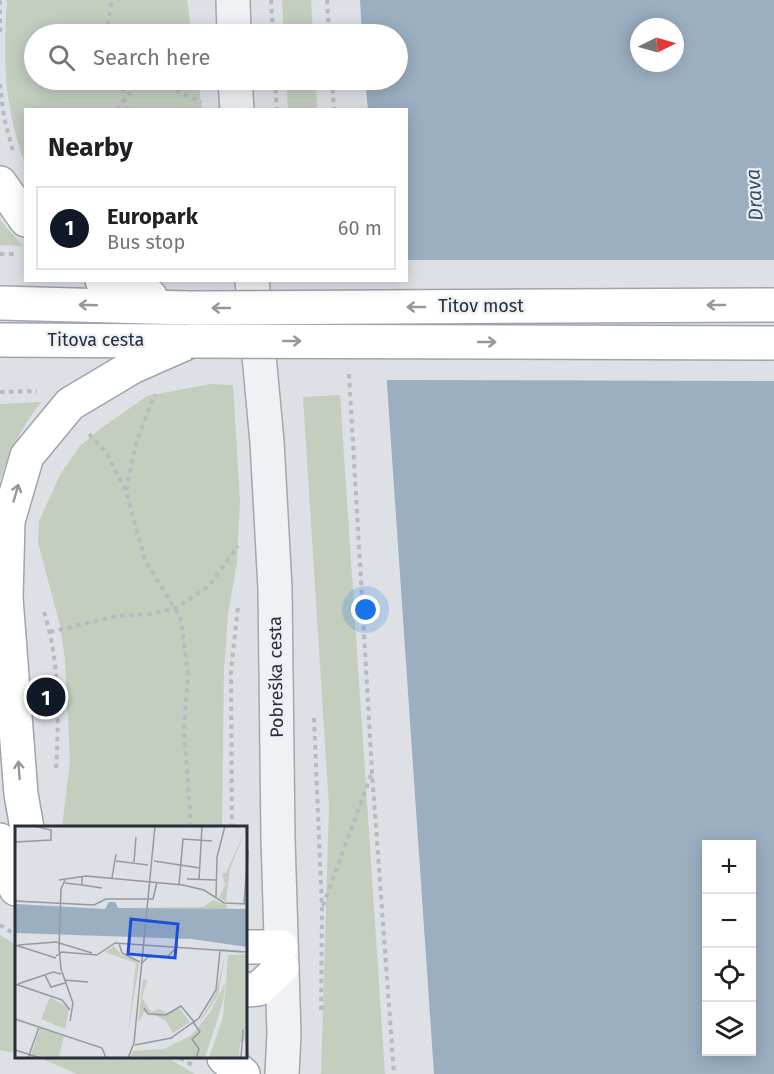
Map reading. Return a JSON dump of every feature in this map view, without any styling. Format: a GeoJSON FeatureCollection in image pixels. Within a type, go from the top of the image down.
{"type":"FeatureCollection","features":[{"type":"Feature","properties":{"kind":"main road"},"geometry":{"type":"LineString","coordinates":[[0,183],[24,217]]}},
{"type":"Feature","properties":{"kind":"main road"},"geometry":{"type":"LineString","coordinates":[[108,282],[188,308]]}},
{"type":"Feature","properties":{"kind":"main road","name":"Titova cesta"},"geometry":{"type":"LineString","coordinates":[[0,303],[188,308]]}},
{"type":"Feature","properties":{"kind":"main road","name":"Titov most"},"geometry":{"type":"LineString","coordinates":[[188,308],[774,305]]}},
{"type":"Feature","properties":{"kind":"main road","name":"Titova cesta"},"geometry":{"type":"LineString","coordinates":[[0,340],[191,341]]}},
{"type":"Feature","properties":{"kind":"main road"},"geometry":{"type":"LineString","coordinates":[[27,826],[21,794],[6,598],[8,521],[27,456],[70,404],[132,367],[191,341]]}},
{"type":"Feature","properties":{"kind":"main road","name":"Titov most"},"geometry":{"type":"LineString","coordinates":[[191,341],[774,343]]}},
{"type":"Feature","properties":{"kind":"main road"},"geometry":{"type":"LineString","coordinates":[[0,840],[8,872],[15,887]]}},
{"type":"Feature","properties":{"kind":"main road"},"geometry":{"type":"LineString","coordinates":[[248,948],[282,957],[258,989],[248,990]]}},
{"type":"Feature","properties":{"kind":"main road"},"geometry":{"type":"LineString","coordinates":[[225,1059],[243,1074]]}},
{"type":"Feature","properties":{"kind":"street"},"geometry":{"type":"LineString","coordinates":[[233,0],[234,24]]}},
{"type":"Feature","properties":{"kind":"street"},"geometry":{"type":"LineString","coordinates":[[224,108],[232,90]]}},
{"type":"Feature","properties":{"kind":"street","name":"Pobreška cesta"},"geometry":{"type":"LineString","coordinates":[[252,282],[267,442],[275,588],[282,1074]]}},
{"type":"Feature","properties":{"kind":"path"},"geometry":{"type":"LineString","coordinates":[[0,0],[0,32]]}},
{"type":"Feature","properties":{"kind":"path"},"geometry":{"type":"LineString","coordinates":[[108,24],[112,0]]}},
{"type":"Feature","properties":{"kind":"path"},"geometry":{"type":"LineString","coordinates":[[271,0],[272,24]]}},
{"type":"Feature","properties":{"kind":"path"},"geometry":{"type":"LineString","coordinates":[[327,0],[328,24]]}},
{"type":"Feature","properties":{"kind":"path"},"geometry":{"type":"LineString","coordinates":[[0,84],[3,118],[14,154]]}},
{"type":"Feature","properties":{"kind":"path"},"geometry":{"type":"LineString","coordinates":[[124,90],[127,108]]}},
{"type":"Feature","properties":{"kind":"path"},"geometry":{"type":"LineString","coordinates":[[118,108],[125,95],[132,90]]}},
{"type":"Feature","properties":{"kind":"path"},"geometry":{"type":"LineString","coordinates":[[178,90],[222,108]]}},
{"type":"Feature","properties":{"kind":"path"},"geometry":{"type":"LineString","coordinates":[[276,90],[277,108]]}},
{"type":"Feature","properties":{"kind":"path"},"geometry":{"type":"LineString","coordinates":[[333,90],[334,108]]}},
{"type":"Feature","properties":{"kind":"path"},"geometry":{"type":"LineString","coordinates":[[349,370],[372,772],[394,1074]]}},
{"type":"Feature","properties":{"kind":"path"},"geometry":{"type":"LineString","coordinates":[[126,491],[137,440],[157,389]]}},
{"type":"Feature","properties":{"kind":"path"},"geometry":{"type":"LineString","coordinates":[[0,392],[42,391]]}},
{"type":"Feature","properties":{"kind":"path"},"geometry":{"type":"LineString","coordinates":[[83,428],[106,452],[126,491],[145,560],[181,619],[188,675],[184,727],[191,826]]}},
{"type":"Feature","properties":{"kind":"path"},"geometry":{"type":"LineString","coordinates":[[50,632],[117,616],[150,614],[174,609],[208,587],[244,537]]}},
{"type":"Feature","properties":{"kind":"path"},"geometry":{"type":"LineString","coordinates":[[41,602],[50,632],[58,725],[56,781]]}},
{"type":"Feature","properties":{"kind":"path"},"geometry":{"type":"LineString","coordinates":[[322,909],[372,772]]}},
{"type":"Feature","properties":{"kind":"path"},"geometry":{"type":"LineString","coordinates":[[0,925],[15,934]]}},
{"type":"Feature","properties":{"kind":"green space"},"geometry":{"type":"Polygon","coordinates":[[[7,0],[187,0],[191,24],[24,24],[24,90],[199,90],[202,108],[24,108],[24,161],[9,103],[5,43],[7,0]]]}},
{"type":"Feature","properties":{"kind":"green space"},"geometry":{"type":"Polygon","coordinates":[[[282,0],[311,0],[312,24],[283,24],[282,0]]]}},
{"type":"Feature","properties":{"kind":"green space"},"geometry":{"type":"Polygon","coordinates":[[[287,90],[316,90],[317,108],[288,108],[287,90]]]}},
{"type":"Feature","properties":{"kind":"green space"},"geometry":{"type":"Polygon","coordinates":[[[0,220],[23,246],[0,245],[0,220]]]}},
{"type":"Feature","properties":{"kind":"green space"},"geometry":{"type":"Polygon","coordinates":[[[211,384],[233,385],[240,501],[237,562],[228,614],[224,670],[222,826],[62,826],[70,761],[65,659],[60,625],[38,543],[39,521],[61,473],[80,446],[147,396],[211,384]]]}},
{"type":"Feature","properties":{"kind":"green space"},"geometry":{"type":"Polygon","coordinates":[[[340,395],[385,1074],[321,1074],[329,807],[303,397],[340,395]]]}},
{"type":"Feature","properties":{"kind":"green space"},"geometry":{"type":"Polygon","coordinates":[[[41,402],[17,439],[0,480],[0,404],[41,402]]]}},
{"type":"Feature","properties":{"kind":"green space"},"geometry":{"type":"Polygon","coordinates":[[[0,935],[15,944],[15,1053],[0,1050],[0,935]]]}},
{"type":"Feature","properties":{"kind":"green space"},"geometry":{"type":"Polygon","coordinates":[[[42,1059],[170,1059],[195,1074],[77,1074],[42,1059]]]}},
{"type":"Feature","properties":{"kind":"water","name":"Drava"},"geometry":{"type":"Polygon","coordinates":[[[360,0],[774,0],[774,1074],[434,1074],[380,282],[408,282],[408,108],[368,108],[366,90],[408,90],[408,24],[361,24],[360,0]]]}},
{"type":"Feature","properties":{"kind":"pier"},"geometry":{"type":"Polygon","coordinates":[[[408,260],[774,260],[774,381],[384,380],[377,282],[408,282],[408,260]]]}},
{"type":"Feature","properties":{"kind":"place","name":"Europark"},"geometry":{"type":"Point","coordinates":[46,697]}}]}
